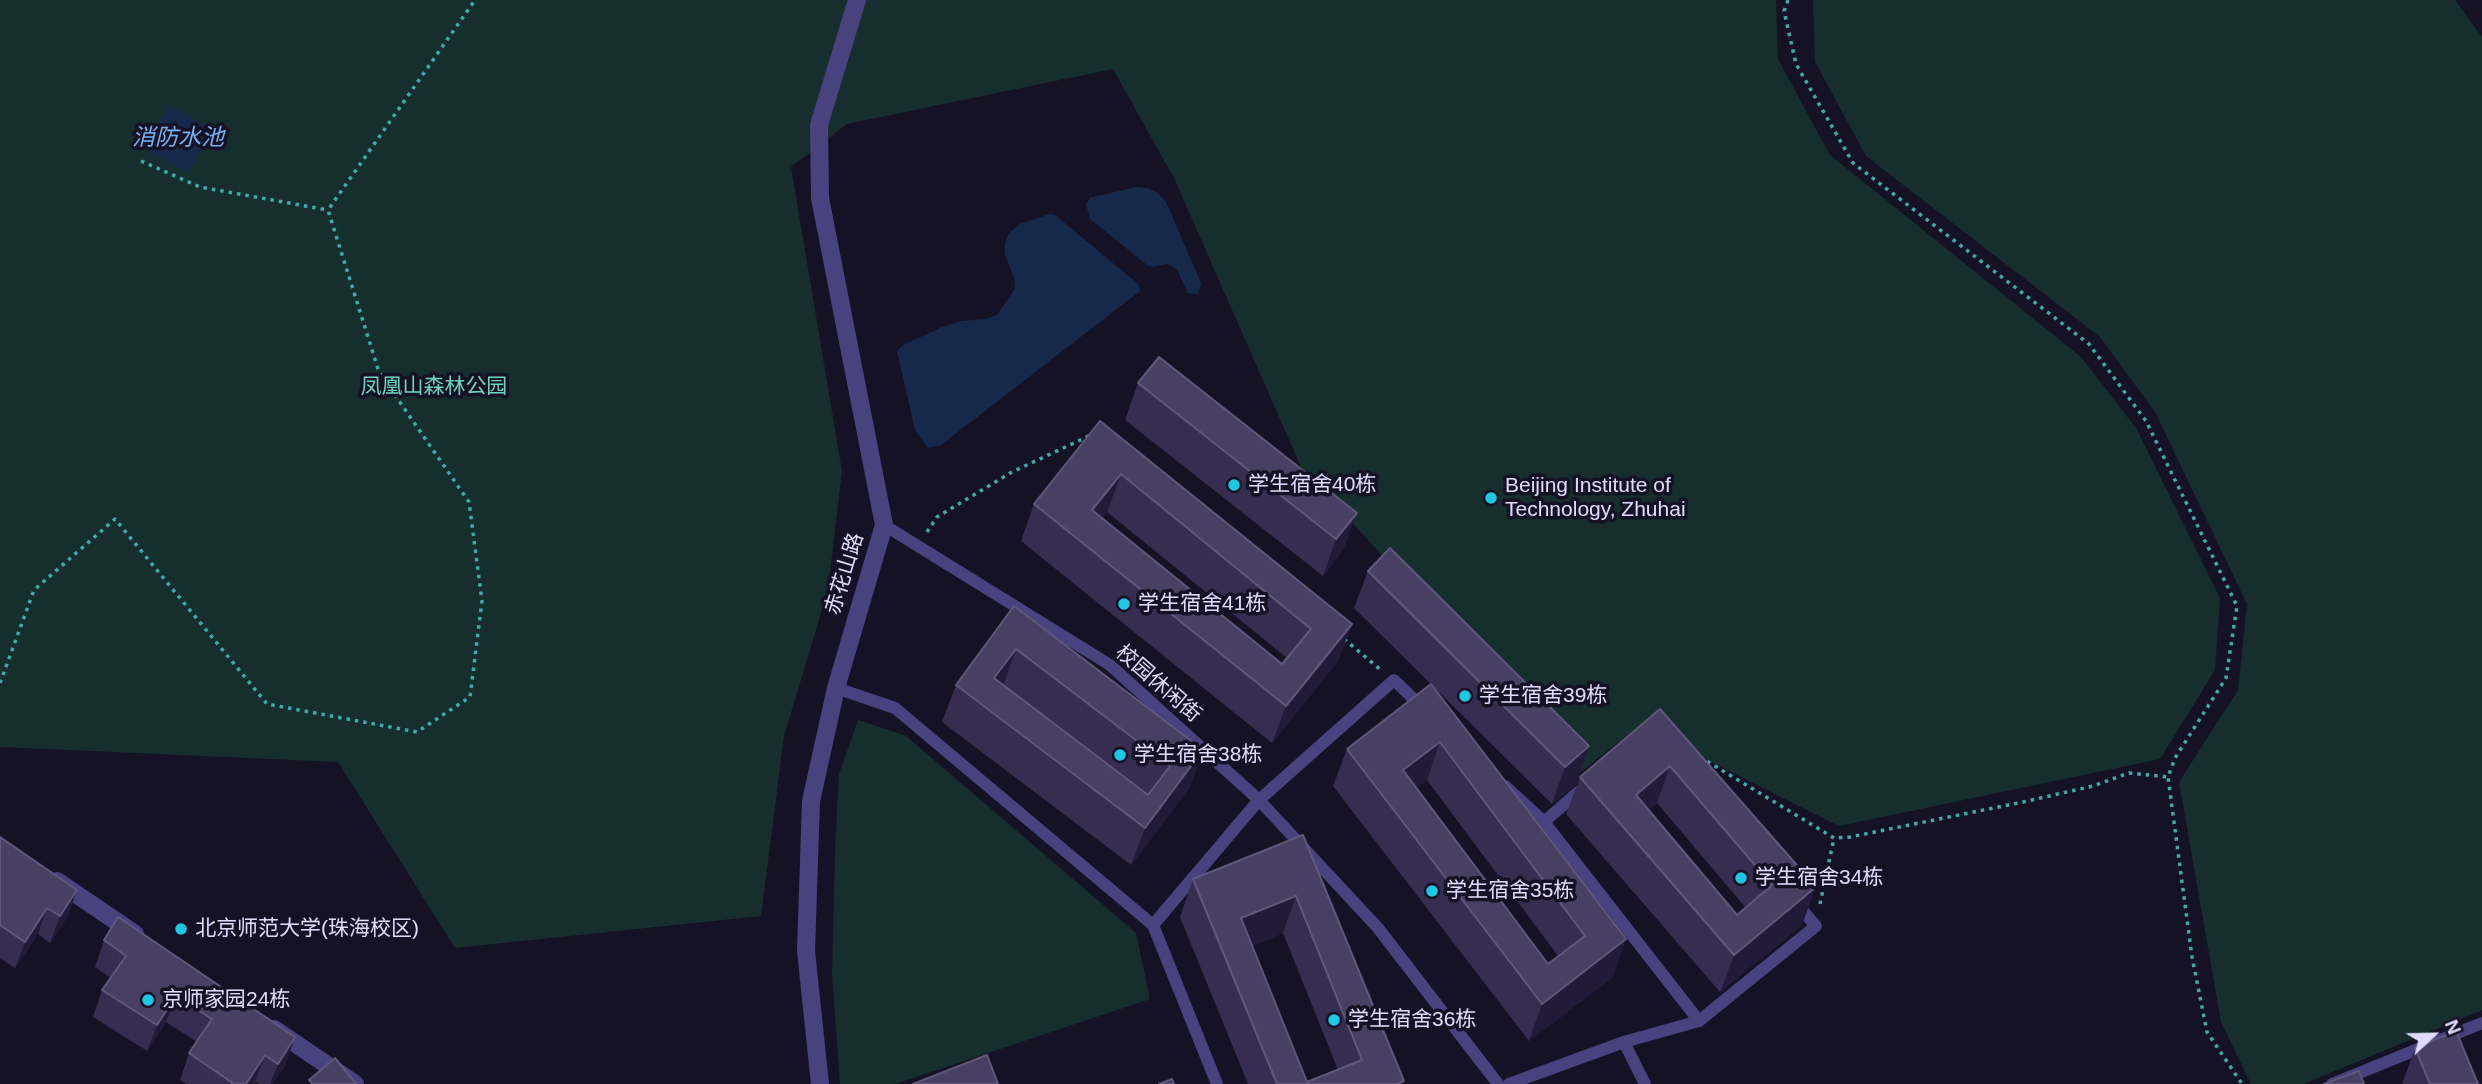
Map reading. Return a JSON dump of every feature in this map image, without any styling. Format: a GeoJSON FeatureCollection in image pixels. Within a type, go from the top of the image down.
{"type":"FeatureCollection","features":[{"type":"Feature","properties":{"kind":"street","name":"赤花山路"},"geometry":{"type":"LineString","coordinates":[[820,1084],[806,951],[811,801],[836,688],[884,525],[820,198],[819,124],[857,0]]}},
{"type":"Feature","properties":{"kind":"street"},"geometry":{"type":"LineString","coordinates":[[46,873],[149,944]]}},
{"type":"Feature","properties":{"kind":"street"},"geometry":{"type":"LineString","coordinates":[[263,1022],[355,1084]]}},
{"type":"Feature","properties":{"kind":"lane","name":"校园休闲街"},"geometry":{"type":"LineString","coordinates":[[884,525],[1110,665],[1259,800],[1378,928],[1498,1084]]}},
{"type":"Feature","properties":{"kind":"lane"},"geometry":{"type":"LineString","coordinates":[[1153,925],[1259,800],[1394,680],[1434,718]]}},
{"type":"Feature","properties":{"kind":"lane"},"geometry":{"type":"LineString","coordinates":[[836,688],[895,708],[1153,925],[1217,1084]]}},
{"type":"Feature","properties":{"kind":"lane"},"geometry":{"type":"LineString","coordinates":[[1494,775],[1544,822],[1699,1021]]}},
{"type":"Feature","properties":{"kind":"lane"},"geometry":{"type":"LineString","coordinates":[[1544,822],[1595,777]]}},
{"type":"Feature","properties":{"kind":"lane"},"geometry":{"type":"LineString","coordinates":[[1509,1084],[1625,1042],[1699,1021],[1816,926],[1789,895]]}},
{"type":"Feature","properties":{"kind":"lane"},"geometry":{"type":"LineString","coordinates":[[2332,1084],[2482,1023]]}},
{"type":"Feature","properties":{"kind":"lane"},"geometry":{"type":"LineString","coordinates":[[1625,1042],[1645,1084]]}},
{"type":"Feature","properties":{"kind":"path"},"geometry":{"type":"LineString","coordinates":[[328,210],[475,0]]}},
{"type":"Feature","properties":{"kind":"path"},"geometry":{"type":"LineString","coordinates":[[1788,0],[1784,11],[1796,64],[1853,163],[2089,344],[2147,421],[2237,606],[2226,678],[2175,758],[2168,777],[2192,957],[2207,1032],[2242,1084]]}},
{"type":"Feature","properties":{"kind":"path"},"geometry":{"type":"LineString","coordinates":[[141,161],[200,187],[328,210]]}},
{"type":"Feature","properties":{"kind":"path"},"geometry":{"type":"LineString","coordinates":[[0,683],[34,590],[116,519],[267,705],[417,732],[470,697],[482,601],[469,502],[379,372],[328,210]]}},
{"type":"Feature","properties":{"kind":"path"},"geometry":{"type":"LineString","coordinates":[[917,546],[937,517],[1012,472],[1097,432]]}},
{"type":"Feature","properties":{"kind":"path"},"geometry":{"type":"LineString","coordinates":[[1341,636],[1394,680]]}},
{"type":"Feature","properties":{"kind":"path"},"geometry":{"type":"LineString","coordinates":[[1692,754],[1834,838],[2023,802],[2093,786],[2129,773],[2168,777]]}},
{"type":"Feature","properties":{"kind":"path"},"geometry":{"type":"LineString","coordinates":[[1816,926],[1834,838]]}},
{"type":"Feature","properties":{"kind":"green space","name":"凤凰山森林公园"},"geometry":{"type":"Polygon","coordinates":[[[0,0],[1776,0],[1778,59],[1830,155],[2081,357],[2136,428],[2220,598],[2215,670],[2160,759],[1839,826],[1639,726],[1581,772],[1301,467],[1175,180],[1113,69],[847,124],[791,167],[842,471],[828,590],[784,736],[761,916],[455,948],[338,762],[0,747],[0,0]]]}},
{"type":"Feature","properties":{"kind":"green space"},"geometry":{"type":"Polygon","coordinates":[[[1813,0],[2455,0],[2482,37],[2482,1010],[2304,1084],[2251,1084],[2221,1022],[2179,782],[2238,690],[2247,604],[2155,412],[2100,337],[1866,156],[1815,62],[1813,0]]]}},
{"type":"Feature","properties":{"kind":"green space"},"geometry":{"type":"Polygon","coordinates":[[[858,720],[906,736],[1136,933],[1150,999],[895,1084],[840,1084],[832,975],[835,850],[839,774],[858,720]]]}},
{"type":"Feature","properties":{"kind":"water","name":"消防水池"},"geometry":{"type":"Polygon","coordinates":[[[168,106],[212,129],[188,173],[145,150],[168,106]]]}},
{"type":"Feature","properties":{"kind":"water"},"geometry":{"type":"Polygon","coordinates":[[[1135,187],[1158,193],[1166,202],[1201,283],[1198,294],[1188,293],[1177,270],[1172,266],[1147,265],[1090,219],[1086,204],[1090,198],[1135,187]]]}},
{"type":"Feature","properties":{"kind":"water"},"geometry":{"type":"Polygon","coordinates":[[[1050,214],[1055,215],[1138,284],[1140,291],[941,445],[928,448],[915,430],[897,351],[903,345],[940,328],[961,321],[987,319],[997,315],[1014,290],[1015,280],[1005,255],[1005,243],[1009,233],[1020,224],[1050,214]]]}},
{"type":"Feature","properties":{"kind":"building"},"geometry":{"type":"Polygon","coordinates":[[[1159,357],[1357,513],[1336,539],[1138,383],[1159,357]]]}},
{"type":"Feature","properties":{"kind":"building"},"geometry":{"type":"Polygon","coordinates":[[[1100,421],[1352,624],[1286,706],[1034,504],[1100,421]],[[1121,474],[1092,510],[1282,664],[1311,629],[1121,474]]]}},
{"type":"Feature","properties":{"kind":"building"},"geometry":{"type":"Polygon","coordinates":[[[1390,548],[1589,746],[1565,767],[1368,571],[1390,548]]]}},
{"type":"Feature","properties":{"kind":"building"},"geometry":{"type":"Polygon","coordinates":[[[1014,606],[1203,750],[1145,828],[956,685],[1014,606]],[[1016,649],[994,678],[1148,795],[1170,766],[1016,649]]]}},
{"type":"Feature","properties":{"kind":"building"},"geometry":{"type":"Polygon","coordinates":[[[1431,684],[1626,939],[1542,1004],[1347,749],[1431,684]],[[1440,742],[1403,770],[1548,964],[1585,936],[1440,742]]]}},
{"type":"Feature","properties":{"kind":"building"},"geometry":{"type":"Polygon","coordinates":[[[1660,709],[1816,887],[1734,955],[1580,777],[1660,709]],[[1670,766],[1636,795],[1737,915],[1772,885],[1670,766]]]}},
{"type":"Feature","properties":{"kind":"building"},"geometry":{"type":"Polygon","coordinates":[[[1303,835],[1404,1081],[1397,1084],[1277,1084],[1193,879],[1303,835]],[[1296,896],[1241,918],[1307,1082],[1362,1060],[1296,896]]]}},
{"type":"Feature","properties":{"kind":"building"},"geometry":{"type":"Polygon","coordinates":[[[0,837],[77,890],[60,916],[47,908],[25,942],[0,925],[0,837]]]}},
{"type":"Feature","properties":{"kind":"building"},"geometry":{"type":"Polygon","coordinates":[[[118,917],[295,1037],[278,1064],[265,1055],[246,1084],[234,1084],[189,1053],[212,1019],[176,996],[157,1025],[102,990],[126,956],[104,940],[118,917]]]}},
{"type":"Feature","properties":{"kind":"building"},"geometry":{"type":"Polygon","coordinates":[[[2456,1031],[2478,1084],[2430,1084],[2415,1048],[2456,1031]]]}},
{"type":"Feature","properties":{"kind":"building"},"geometry":{"type":"Polygon","coordinates":[[[987,1055],[998,1084],[913,1084],[987,1055]]]}},
{"type":"Feature","properties":{"kind":"building"},"geometry":{"type":"Polygon","coordinates":[[[335,1058],[356,1084],[313,1084],[309,1080],[335,1058]]]}},
{"type":"Feature","properties":{"kind":"building"},"geometry":{"type":"Polygon","coordinates":[[[2359,1071],[2364,1084],[2324,1084],[2359,1071]]]}},
{"type":"Feature","properties":{"kind":"building"},"geometry":{"type":"Polygon","coordinates":[[[1172,1079],[1174,1084],[1159,1084],[1172,1079]]]}},
{"type":"Feature","properties":{"kind":"place","name":"学生宿舍40栋"},"geometry":{"type":"Point","coordinates":[1234,485]}},
{"type":"Feature","properties":{"kind":"place","name":"Beijing Institute of Technology, Zhuhai"},"geometry":{"type":"Point","coordinates":[1491,498]}},
{"type":"Feature","properties":{"kind":"place","name":"学生宿舍41栋"},"geometry":{"type":"Point","coordinates":[1124,604]}},
{"type":"Feature","properties":{"kind":"place","name":"学生宿舍39栋"},"geometry":{"type":"Point","coordinates":[1465,696]}},
{"type":"Feature","properties":{"kind":"place","name":"学生宿舍38栋"},"geometry":{"type":"Point","coordinates":[1120,755]}},
{"type":"Feature","properties":{"kind":"place","name":"学生宿舍34栋"},"geometry":{"type":"Point","coordinates":[1741,878]}},
{"type":"Feature","properties":{"kind":"place","name":"学生宿舍35栋"},"geometry":{"type":"Point","coordinates":[1432,891]}},
{"type":"Feature","properties":{"kind":"place","name":"北京师范大学(珠海校区)"},"geometry":{"type":"Point","coordinates":[181,929]}},
{"type":"Feature","properties":{"kind":"place","name":"京师家园24栋"},"geometry":{"type":"Point","coordinates":[148,1000]}},
{"type":"Feature","properties":{"kind":"place","name":"学生宿舍36栋"},"geometry":{"type":"Point","coordinates":[1334,1020]}}]}
